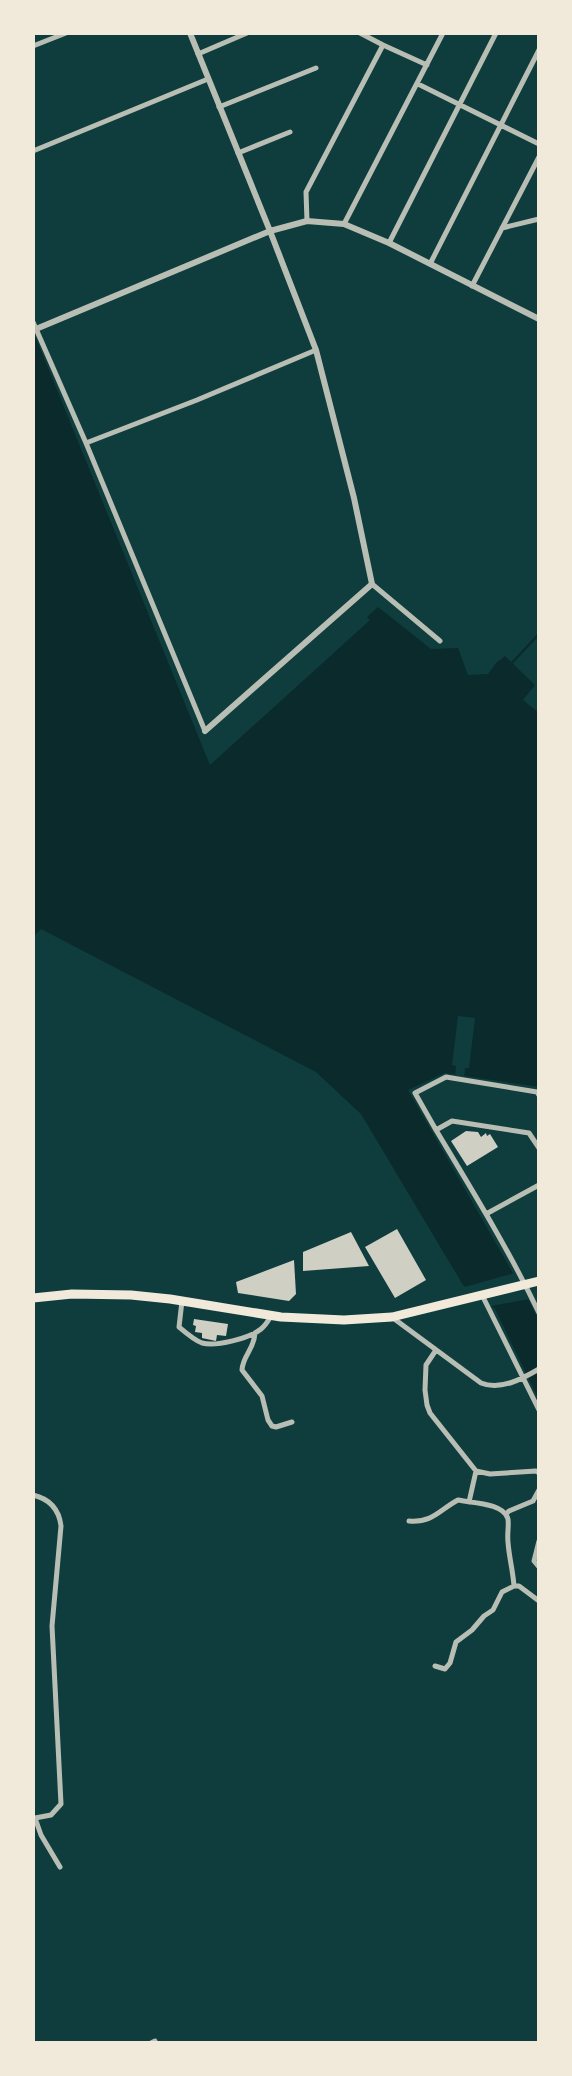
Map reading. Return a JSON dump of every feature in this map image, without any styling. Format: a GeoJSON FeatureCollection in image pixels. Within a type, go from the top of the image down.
{"type":"FeatureCollection","features":[{"type":"Feature","properties":{"kind":"highway"},"geometry":{"type":"LineString","coordinates":[[33,1298],[107,1293],[183,1301],[271,1315],[344,1320],[392,1317],[539,1280]]}},
{"type":"Feature","properties":{"kind":"street"},"geometry":{"type":"LineString","coordinates":[[33,47],[66,33]]}},
{"type":"Feature","properties":{"kind":"street"},"geometry":{"type":"LineString","coordinates":[[190,33],[316,350],[354,498],[372,584],[440,641]]}},
{"type":"Feature","properties":{"kind":"street"},"geometry":{"type":"LineString","coordinates":[[198,54],[247,33]]}},
{"type":"Feature","properties":{"kind":"street"},"geometry":{"type":"LineString","coordinates":[[360,33],[427,65]]}},
{"type":"Feature","properties":{"kind":"street"},"geometry":{"type":"LineString","coordinates":[[344,224],[443,33]]}},
{"type":"Feature","properties":{"kind":"street"},"geometry":{"type":"LineString","coordinates":[[389,243],[496,33]]}},
{"type":"Feature","properties":{"kind":"street"},"geometry":{"type":"LineString","coordinates":[[307,221],[306,192],[383,45]]}},
{"type":"Feature","properties":{"kind":"street"},"geometry":{"type":"LineString","coordinates":[[429,264],[539,50]]}},
{"type":"Feature","properties":{"kind":"street"},"geometry":{"type":"LineString","coordinates":[[219,107],[316,68]]}},
{"type":"Feature","properties":{"kind":"street"},"geometry":{"type":"LineString","coordinates":[[33,150],[208,79]]}},
{"type":"Feature","properties":{"kind":"street"},"geometry":{"type":"LineString","coordinates":[[418,84],[539,144]]}},
{"type":"Feature","properties":{"kind":"street"},"geometry":{"type":"LineString","coordinates":[[238,153],[290,132]]}},
{"type":"Feature","properties":{"kind":"street"},"geometry":{"type":"LineString","coordinates":[[472,286],[539,157]]}},
{"type":"Feature","properties":{"kind":"street"},"geometry":{"type":"LineString","coordinates":[[502,228],[539,219]]}},
{"type":"Feature","properties":{"kind":"street"},"geometry":{"type":"LineString","coordinates":[[372,584],[205,731],[86,443],[34,326],[270,232],[307,221],[344,224],[389,243],[539,319]]}},
{"type":"Feature","properties":{"kind":"street"},"geometry":{"type":"LineString","coordinates":[[86,443],[316,350]]}},
{"type":"Feature","properties":{"kind":"street"},"geometry":{"type":"LineString","coordinates":[[539,1095],[537,1092],[446,1077],[415,1093],[525,1283],[539,1313]]}},
{"type":"Feature","properties":{"kind":"street"},"geometry":{"type":"LineString","coordinates":[[436,1130],[452,1121],[529,1133],[539,1148]]}},
{"type":"Feature","properties":{"kind":"street"},"geometry":{"type":"LineString","coordinates":[[486,1214],[539,1185]]}},
{"type":"Feature","properties":{"kind":"street"},"geometry":{"type":"LineString","coordinates":[[482,1295],[539,1409]]}},
{"type":"Feature","properties":{"kind":"street"},"geometry":{"type":"LineString","coordinates":[[183,1301],[179,1327],[197,1341],[210,1345],[255,1333],[264,1327],[271,1315]]}},
{"type":"Feature","properties":{"kind":"street"},"geometry":{"type":"LineString","coordinates":[[392,1317],[481,1383],[489,1386],[495,1387],[522,1378],[539,1369]]}},
{"type":"Feature","properties":{"kind":"street"},"geometry":{"type":"LineString","coordinates":[[255,1333],[254,1344],[242,1370],[262,1396],[272,1426],[292,1422]]}},
{"type":"Feature","properties":{"kind":"street"},"geometry":{"type":"LineString","coordinates":[[436,1350],[426,1365],[427,1405],[430,1413],[476,1471],[490,1474],[539,1473]]}},
{"type":"Feature","properties":{"kind":"street"},"geometry":{"type":"LineString","coordinates":[[469,1502],[476,1471]]}},
{"type":"Feature","properties":{"kind":"street"},"geometry":{"type":"LineString","coordinates":[[506,1514],[533,1501],[539,1490]]}},
{"type":"Feature","properties":{"kind":"street"},"geometry":{"type":"LineString","coordinates":[[33,1495],[51,1503],[60,1516],[61,1526],[52,1626],[61,1804],[51,1815],[35,1818],[41,1835],[60,1867]]}},
{"type":"Feature","properties":{"kind":"street"},"geometry":{"type":"LineString","coordinates":[[409,1521],[430,1519],[458,1500],[489,1504],[506,1514],[514,1586]]}},
{"type":"Feature","properties":{"kind":"street"},"geometry":{"type":"LineString","coordinates":[[539,1541],[534,1561],[539,1567]]}},
{"type":"Feature","properties":{"kind":"street"},"geometry":{"type":"LineString","coordinates":[[435,1666],[445,1669],[450,1663],[456,1642],[493,1610],[502,1592],[514,1586],[523,1588],[539,1601]]}},
{"type":"Feature","properties":{"kind":"water"},"geometry":{"type":"Polygon","coordinates":[[[33,331],[210,765],[370,620],[367,617],[378,607],[431,649],[458,648],[468,675],[488,674],[505,656],[535,685],[523,700],[539,713],[539,1087],[445,1073],[408,1090],[539,1321],[539,1400],[495,1309],[463,1285],[361,1114],[316,1072],[41,929],[33,937],[33,331]]]}},
{"type":"Feature","properties":{"kind":"pier"},"geometry":{"type":"Polygon","coordinates":[[[458,1016],[475,1018],[469,1068],[465,1068],[464,1080],[455,1078],[456,1066],[452,1065],[458,1016]]]}},
{"type":"Feature","properties":{"kind":"pier"},"geometry":{"type":"Polygon","coordinates":[[[514,1273],[529,1299],[486,1307],[461,1288],[514,1273]]]}},
{"type":"Feature","properties":{"kind":"building"},"geometry":{"type":"Polygon","coordinates":[[[466,1131],[478,1132],[481,1137],[486,1133],[487,1136],[490,1134],[498,1147],[467,1166],[451,1141],[466,1131]]]}},
{"type":"Feature","properties":{"kind":"building"},"geometry":{"type":"Polygon","coordinates":[[[397,1229],[426,1280],[395,1298],[365,1247],[397,1229]]]}},
{"type":"Feature","properties":{"kind":"building"},"geometry":{"type":"Polygon","coordinates":[[[351,1232],[369,1266],[303,1271],[303,1252],[351,1232]]]}},
{"type":"Feature","properties":{"kind":"building"},"geometry":{"type":"Polygon","coordinates":[[[294,1260],[296,1294],[289,1301],[238,1293],[236,1282],[294,1260]]]}},
{"type":"Feature","properties":{"kind":"building"},"geometry":{"type":"Polygon","coordinates":[[[194,1319],[228,1324],[226,1336],[217,1335],[216,1341],[202,1338],[202,1333],[195,1332],[194,1319]]]}},
{"type":"Feature","properties":{"kind":"waterway"},"geometry":{"type":"LineString","coordinates":[[510,665],[539,634]]}}]}
